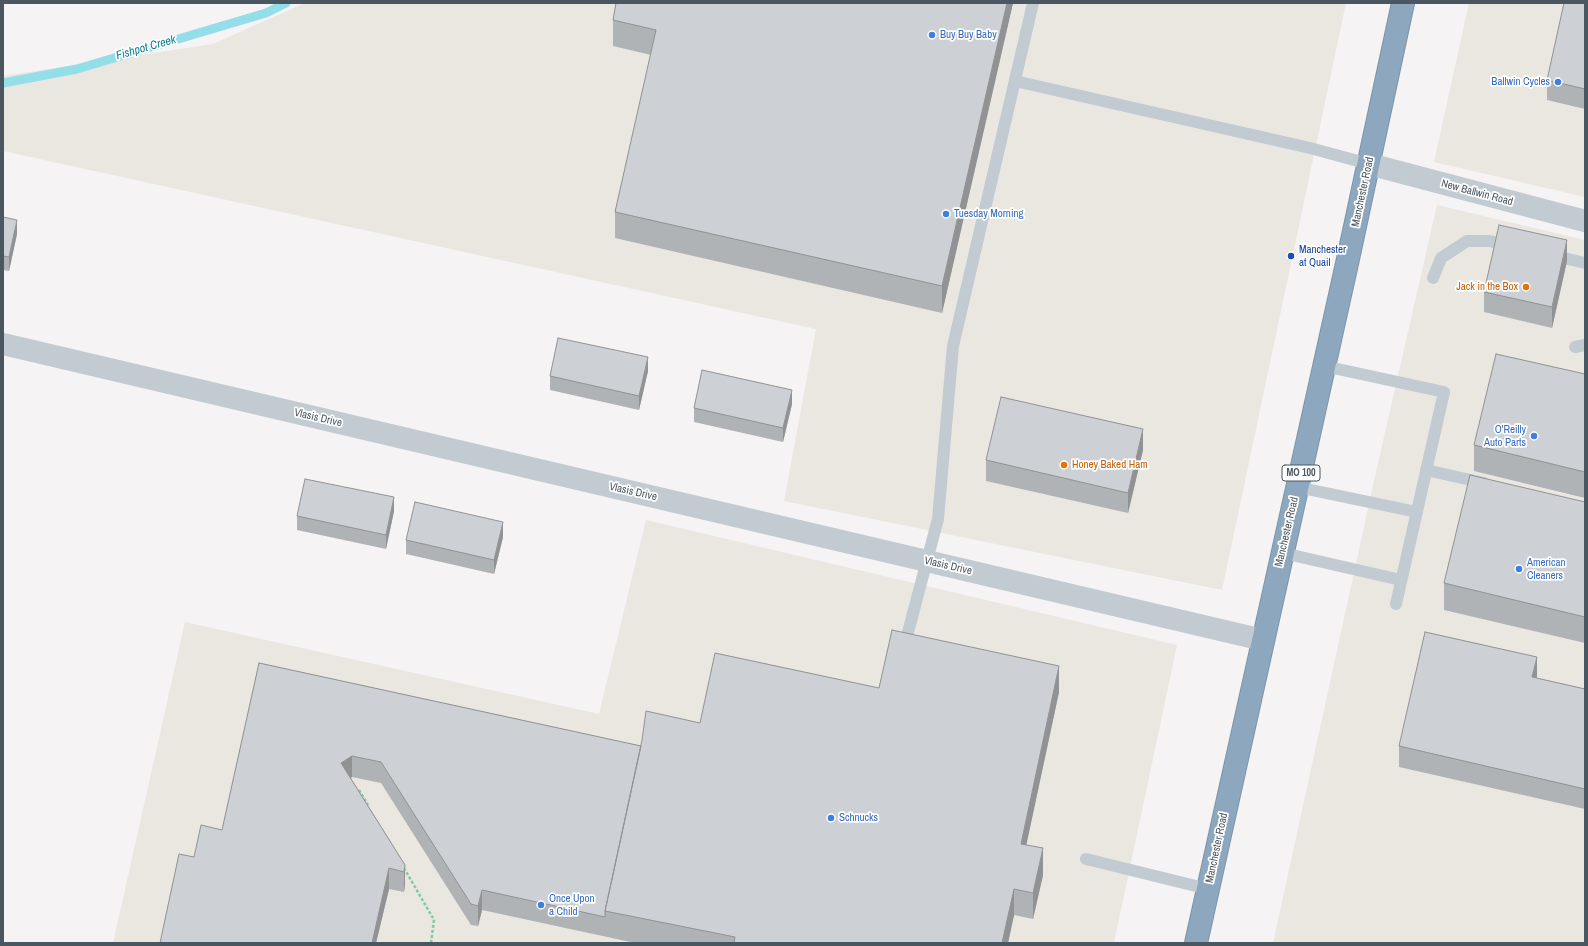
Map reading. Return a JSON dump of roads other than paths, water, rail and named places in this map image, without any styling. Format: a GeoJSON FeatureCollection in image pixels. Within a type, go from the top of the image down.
{"type":"FeatureCollection","features":[{"type":"Feature","properties":{"kind":"highway","name":"Manchester Road"},"geometry":{"type":"LineString","coordinates":[[1196,943],[1369,164],[1403,3]]}},
{"type":"Feature","properties":{"kind":"street","name":"New Ballwin Road"},"geometry":{"type":"LineString","coordinates":[[1369,164],[1585,221]]}},
{"type":"Feature","properties":{"kind":"street","name":"Vlasis Drive"},"geometry":{"type":"LineString","coordinates":[[3,344],[1263,640]]}},
{"type":"Feature","properties":{"kind":"lane"},"geometry":{"type":"LineString","coordinates":[[906,636],[938,519],[953,346],[1032,3]]}},
{"type":"Feature","properties":{"kind":"lane"},"geometry":{"type":"LineString","coordinates":[[1015,81],[1310,148],[1369,164]]}},
{"type":"Feature","properties":{"kind":"lane"},"geometry":{"type":"LineString","coordinates":[[1433,278],[1441,258],[1467,241],[1490,241],[1519,248]]}},
{"type":"Feature","properties":{"kind":"lane"},"geometry":{"type":"LineString","coordinates":[[1541,253],[1585,263]]}},
{"type":"Feature","properties":{"kind":"lane"},"geometry":{"type":"LineString","coordinates":[[1324,366],[1444,392],[1396,604]]}},
{"type":"Feature","properties":{"kind":"lane"},"geometry":{"type":"LineString","coordinates":[[1426,470],[1494,485]]}},
{"type":"Feature","properties":{"kind":"lane"},"geometry":{"type":"LineString","coordinates":[[1297,488],[1416,512]]}},
{"type":"Feature","properties":{"kind":"lane"},"geometry":{"type":"LineString","coordinates":[[1283,553],[1401,580]]}},
{"type":"Feature","properties":{"kind":"lane"},"geometry":{"type":"LineString","coordinates":[[1086,859],[1208,889]]}},
{"type":"Feature","properties":{"kind":"waterway","name":"Fishpot Creek"},"geometry":{"type":"LineString","coordinates":[[3,83],[77,69],[266,13],[286,3]]}},
{"type":"Feature","properties":{"kind":"place","name":"Buy Buy Baby"},"geometry":{"type":"Point","coordinates":[932,35]}},
{"type":"Feature","properties":{"kind":"place","name":"Ballwin Cycles"},"geometry":{"type":"Point","coordinates":[1558,82]}},
{"type":"Feature","properties":{"kind":"place","name":"Tuesday Morning"},"geometry":{"type":"Point","coordinates":[946,214]}},
{"type":"Feature","properties":{"kind":"place","name":"Manchester at Quail"},"geometry":{"type":"Point","coordinates":[1291,256]}},
{"type":"Feature","properties":{"kind":"place","name":"Jack in the Box"},"geometry":{"type":"Point","coordinates":[1526,287]}},
{"type":"Feature","properties":{"kind":"place","name":"O'Reilly Auto Parts"},"geometry":{"type":"Point","coordinates":[1534,436]}},
{"type":"Feature","properties":{"kind":"place","name":"Honey Baked Ham"},"geometry":{"type":"Point","coordinates":[1064,465]}},
{"type":"Feature","properties":{"kind":"place","name":"American Cleaners"},"geometry":{"type":"Point","coordinates":[1519,569]}},
{"type":"Feature","properties":{"kind":"place","name":"Schnucks"},"geometry":{"type":"Point","coordinates":[831,818]}},
{"type":"Feature","properties":{"kind":"place","name":"Once Upon a Child"},"geometry":{"type":"Point","coordinates":[541,905]}}]}
